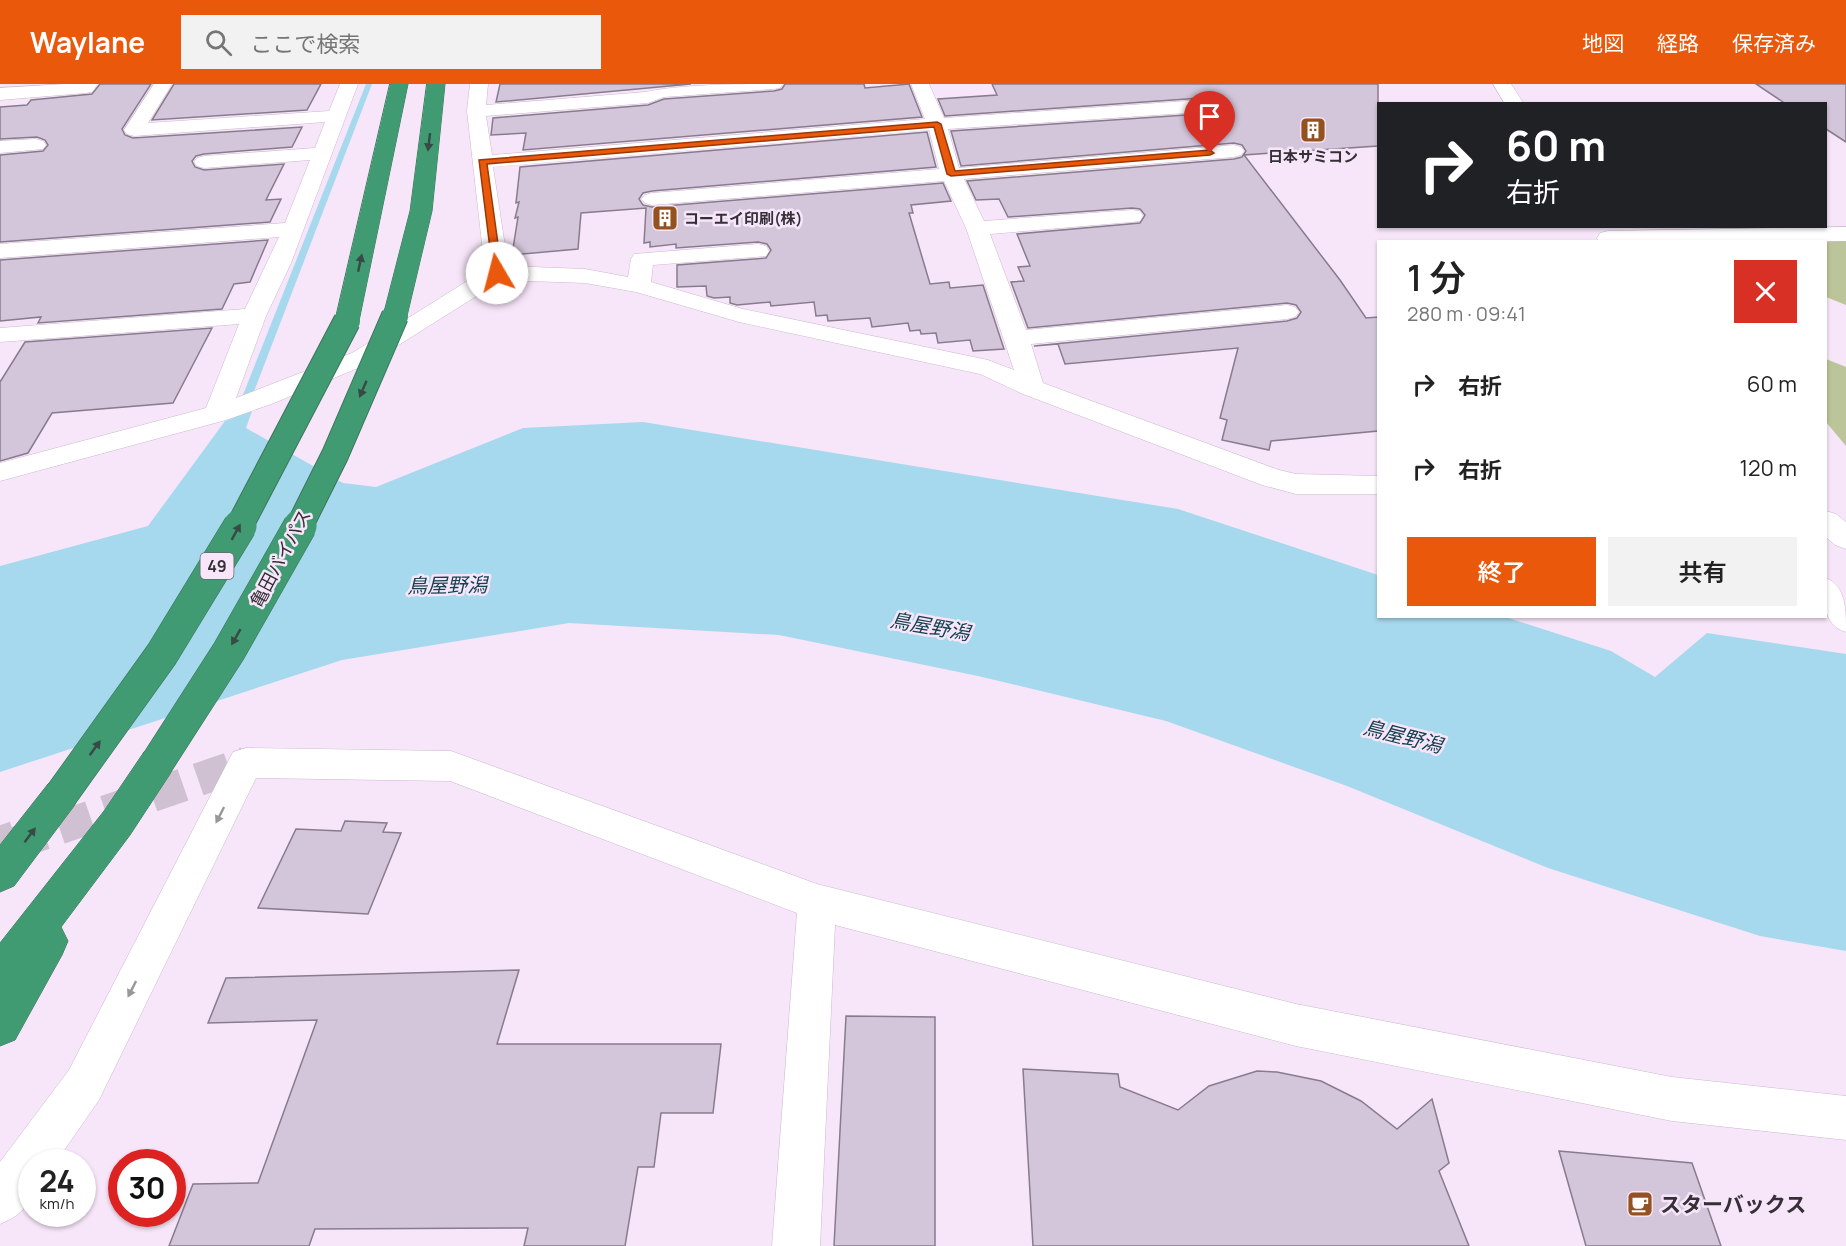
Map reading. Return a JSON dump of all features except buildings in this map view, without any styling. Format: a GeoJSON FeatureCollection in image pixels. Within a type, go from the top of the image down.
{"type":"FeatureCollection","features":[{"type":"Feature","properties":{"kind":"highway","name":"49"},"geometry":{"type":"LineString","coordinates":[[0,874],[144,682],[217,567],[277,459],[347,321],[399,84]]}},
{"type":"Feature","properties":{"kind":"highway","name":"亀田バイパス"},"geometry":{"type":"LineString","coordinates":[[0,976],[117,823],[207,689],[277,566],[334,456],[395,316],[421,211],[436,84]]}},
{"type":"Feature","properties":{"kind":"highway"},"geometry":{"type":"LineString","coordinates":[[0,1025],[117,823]]}},
{"type":"Feature","properties":{"kind":"street"},"geometry":{"type":"LineString","coordinates":[[0,94],[86,88],[89,84]]}},
{"type":"Feature","properties":{"kind":"street"},"geometry":{"type":"LineString","coordinates":[[163,84],[134,130],[336,116]]}},
{"type":"Feature","properties":{"kind":"street"},"geometry":{"type":"LineString","coordinates":[[222,412],[254,316],[280,263],[349,84]]}},
{"type":"Feature","properties":{"kind":"street"},"geometry":{"type":"LineString","coordinates":[[478,84],[476,111],[497,273]]}},
{"type":"Feature","properties":{"kind":"street"},"geometry":{"type":"LineString","coordinates":[[476,111],[648,97],[661,92],[774,84]]}},
{"type":"Feature","properties":{"kind":"street"},"geometry":{"type":"LineString","coordinates":[[920,84],[937,124],[951,174],[977,228],[1032,388]]}},
{"type":"Feature","properties":{"kind":"street"},"geometry":{"type":"LineString","coordinates":[[1502,84],[1514,102]]}},
{"type":"Feature","properties":{"kind":"street"},"geometry":{"type":"LineString","coordinates":[[482,162],[937,124],[1201,106]]}},
{"type":"Feature","properties":{"kind":"street"},"geometry":{"type":"LineString","coordinates":[[0,147],[36,145]]}},
{"type":"Feature","properties":{"kind":"street"},"geometry":{"type":"LineString","coordinates":[[652,199],[1234,151]]}},
{"type":"Feature","properties":{"kind":"street"},"geometry":{"type":"LineString","coordinates":[[204,162],[322,153]]}},
{"type":"Feature","properties":{"kind":"street"},"geometry":{"type":"LineString","coordinates":[[977,228],[1120,214]]}},
{"type":"Feature","properties":{"kind":"street"},"geometry":{"type":"LineString","coordinates":[[0,251],[293,229]]}},
{"type":"Feature","properties":{"kind":"street"},"geometry":{"type":"LineString","coordinates":[[1606,235],[1846,234]]}},
{"type":"Feature","properties":{"kind":"street"},"geometry":{"type":"LineString","coordinates":[[639,286],[642,259],[758,251]]}},
{"type":"Feature","properties":{"kind":"street"},"geometry":{"type":"LineString","coordinates":[[0,472],[222,412],[265,397],[361,358],[497,273],[585,276],[639,286],[739,315],[988,368],[1032,388],[1272,478],[1296,484],[1377,485]]}},
{"type":"Feature","properties":{"kind":"street"},"geometry":{"type":"LineString","coordinates":[[1017,339],[1287,312]]}},
{"type":"Feature","properties":{"kind":"street"},"geometry":{"type":"LineString","coordinates":[[0,335],[254,316]]}},
{"type":"Feature","properties":{"kind":"street"},"geometry":{"type":"LineString","coordinates":[[1827,522],[1846,538]]}},
{"type":"Feature","properties":{"kind":"street"},"geometry":{"type":"LineString","coordinates":[[1827,592],[1846,620]]}},
{"type":"Feature","properties":{"kind":"street"},"geometry":{"type":"LineString","coordinates":[[0,1201],[84,1085],[246,763],[451,766],[817,902],[1296,1025],[1672,1099],[1846,1118]]}},
{"type":"Feature","properties":{"kind":"street"},"geometry":{"type":"LineString","coordinates":[[796,1246],[817,902]]}},
{"type":"Feature","properties":{"kind":"green space"},"geometry":{"type":"Polygon","coordinates":[[[1827,241],[1846,241],[1846,305],[1827,297],[1827,241]]]}},
{"type":"Feature","properties":{"kind":"green space"},"geometry":{"type":"Polygon","coordinates":[[[1827,359],[1846,367],[1846,446],[1827,423],[1827,359]]]}},
{"type":"Feature","properties":{"kind":"water","name":"鳥屋野潟"},"geometry":{"type":"Polygon","coordinates":[[[252,411],[246,428],[343,483],[376,487],[523,428],[643,422],[1178,509],[1377,575],[1377,618],[1508,618],[1611,651],[1655,677],[1707,633],[1846,654],[1846,951],[1760,936],[1548,868],[1347,786],[1166,721],[978,676],[779,635],[569,623],[342,660],[0,772],[0,566],[148,526],[225,421],[252,411]]]}},
{"type":"Feature","properties":{"kind":"waterway"},"geometry":{"type":"LineString","coordinates":[[240,415],[369,84]]}},
{"type":"Feature","properties":{"kind":"tunnel"},"geometry":{"type":"LineString","coordinates":[[13,844],[246,763]]}},
{"type":"Feature","properties":{"kind":"tunnel"},"geometry":{"type":"LineString","coordinates":[[0,848],[17,842]]}},
{"type":"Feature","properties":{"kind":"place","name":"日本サミコン"},"geometry":{"type":"Point","coordinates":[1313,130]}},
{"type":"Feature","properties":{"kind":"place","name":"コーエイ印刷(株)"},"geometry":{"type":"Point","coordinates":[665,218]}},
{"type":"Feature","properties":{"kind":"place","name":"スターバックス"},"geometry":{"type":"Point","coordinates":[1640,1204]}},
{"type":"Feature","properties":{"kind":"route"},"geometry":{"type":"LineString","coordinates":[[497,273],[482,162],[937,124],[951,174],[1210,153]]}}]}
